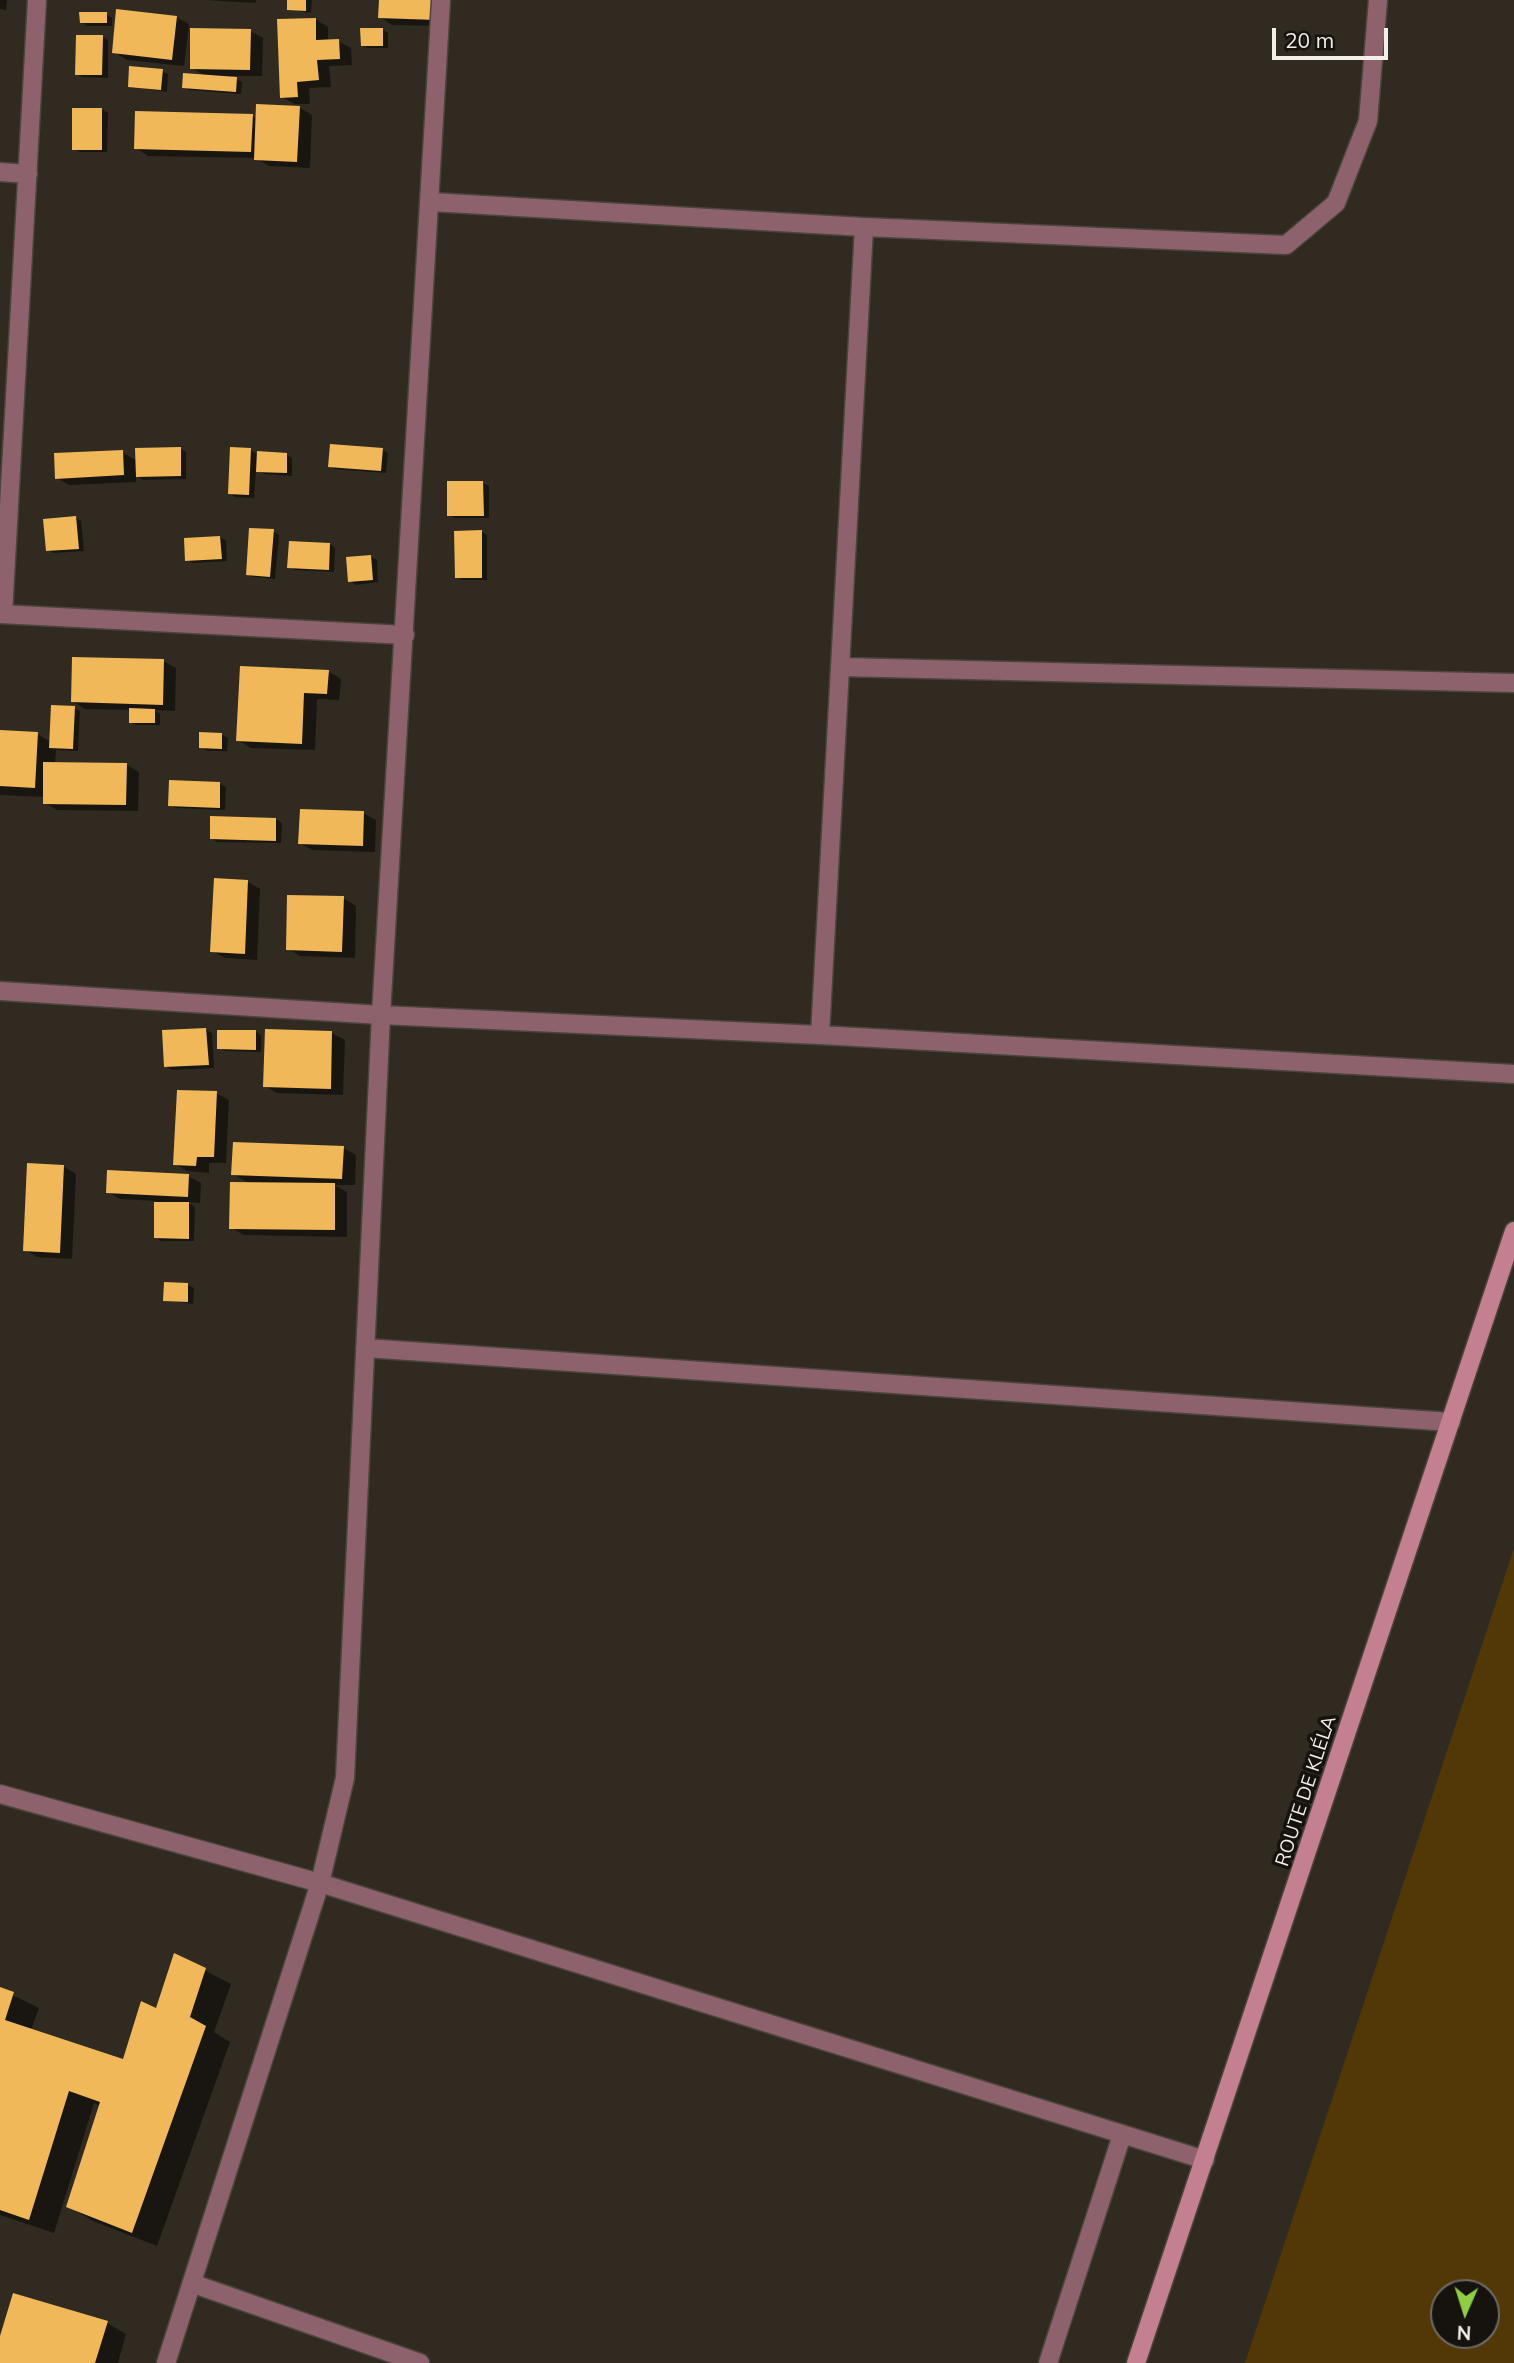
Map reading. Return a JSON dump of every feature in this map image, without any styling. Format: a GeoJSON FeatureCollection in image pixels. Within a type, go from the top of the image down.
{"type":"FeatureCollection","features":[{"type":"Feature","properties":{"kind":"main road","name":"ROUTE DE KLÉLA"},"geometry":{"type":"LineString","coordinates":[[1136,2363],[1514,1231]]}},
{"type":"Feature","properties":{"kind":"street"},"geometry":{"type":"LineString","coordinates":[[37,0],[2,614],[405,635]]}},
{"type":"Feature","properties":{"kind":"street"},"geometry":{"type":"LineString","coordinates":[[166,2363],[194,2284],[320,1883],[345,1779],[381,1015],[442,0]]}},
{"type":"Feature","properties":{"kind":"street"},"geometry":{"type":"LineString","coordinates":[[431,202],[864,227],[1286,245],[1336,202],[1364,133],[1368,121],[1378,0]]}},
{"type":"Feature","properties":{"kind":"street"},"geometry":{"type":"LineString","coordinates":[[0,172],[28,174]]}},
{"type":"Feature","properties":{"kind":"street"},"geometry":{"type":"LineString","coordinates":[[820,1035],[864,227]]}},
{"type":"Feature","properties":{"kind":"street"},"geometry":{"type":"LineString","coordinates":[[840,667],[1514,683]]}},
{"type":"Feature","properties":{"kind":"street"},"geometry":{"type":"LineString","coordinates":[[0,990],[381,1015],[820,1035],[1514,1074]]}},
{"type":"Feature","properties":{"kind":"street"},"geometry":{"type":"LineString","coordinates":[[365,1348],[1451,1422]]}},
{"type":"Feature","properties":{"kind":"street"},"geometry":{"type":"LineString","coordinates":[[0,1794],[320,1883],[1205,2160]]}},
{"type":"Feature","properties":{"kind":"street"},"geometry":{"type":"LineString","coordinates":[[1048,2363],[1122,2135]]}},
{"type":"Feature","properties":{"kind":"street"},"geometry":{"type":"LineString","coordinates":[[194,2284],[420,2363]]}},
{"type":"Feature","properties":{"kind":"shaded area"},"geometry":{"type":"Polygon","coordinates":[[[1514,1548],[1514,2363],[1245,2363],[1514,1548]]]}},
{"type":"Feature","properties":{"kind":"building"},"geometry":{"type":"Polygon","coordinates":[[[287,0],[306,0],[306,11],[287,10],[287,0]]]}},
{"type":"Feature","properties":{"kind":"building"},"geometry":{"type":"Polygon","coordinates":[[[379,0],[437,0],[437,20],[378,18],[379,0]]]}},
{"type":"Feature","properties":{"kind":"building"},"geometry":{"type":"Polygon","coordinates":[[[116,9],[177,16],[172,60],[112,53],[116,9]]]}},
{"type":"Feature","properties":{"kind":"building"},"geometry":{"type":"Polygon","coordinates":[[[79,12],[107,12],[107,23],[80,23],[79,12]]]}},
{"type":"Feature","properties":{"kind":"building"},"geometry":{"type":"Polygon","coordinates":[[[316,18],[316,40],[339,39],[340,59],[317,60],[319,80],[297,82],[298,97],[280,98],[277,19],[316,18]]]}},
{"type":"Feature","properties":{"kind":"building"},"geometry":{"type":"Polygon","coordinates":[[[190,28],[251,29],[250,70],[190,69],[190,28]]]}},
{"type":"Feature","properties":{"kind":"building"},"geometry":{"type":"Polygon","coordinates":[[[360,28],[383,28],[383,46],[361,46],[360,28]]]}},
{"type":"Feature","properties":{"kind":"building"},"geometry":{"type":"Polygon","coordinates":[[[76,35],[103,35],[102,75],[75,75],[76,35]]]}},
{"type":"Feature","properties":{"kind":"building"},"geometry":{"type":"Polygon","coordinates":[[[129,66],[163,69],[161,90],[128,87],[129,66]]]}},
{"type":"Feature","properties":{"kind":"building"},"geometry":{"type":"Polygon","coordinates":[[[183,73],[237,77],[236,92],[182,88],[183,73]]]}},
{"type":"Feature","properties":{"kind":"building"},"geometry":{"type":"Polygon","coordinates":[[[256,104],[300,106],[297,162],[254,160],[256,104]]]}},
{"type":"Feature","properties":{"kind":"building"},"geometry":{"type":"Polygon","coordinates":[[[72,108],[102,108],[102,150],[72,150],[72,108]]]}},
{"type":"Feature","properties":{"kind":"building"},"geometry":{"type":"Polygon","coordinates":[[[135,111],[253,114],[251,152],[134,149],[135,111]]]}},
{"type":"Feature","properties":{"kind":"building"},"geometry":{"type":"Polygon","coordinates":[[[330,444],[383,448],[381,471],[328,467],[330,444]]]}},
{"type":"Feature","properties":{"kind":"building"},"geometry":{"type":"Polygon","coordinates":[[[181,447],[181,476],[136,477],[135,448],[181,447]]]}},
{"type":"Feature","properties":{"kind":"building"},"geometry":{"type":"Polygon","coordinates":[[[230,447],[251,448],[249,495],[228,494],[230,447]]]}},
{"type":"Feature","properties":{"kind":"building"},"geometry":{"type":"Polygon","coordinates":[[[123,450],[124,475],[55,479],[54,453],[123,450]]]}},
{"type":"Feature","properties":{"kind":"building"},"geometry":{"type":"Polygon","coordinates":[[[257,451],[287,453],[287,473],[256,472],[257,451]]]}},
{"type":"Feature","properties":{"kind":"building"},"geometry":{"type":"Polygon","coordinates":[[[447,481],[483,481],[484,516],[447,516],[447,481]]]}},
{"type":"Feature","properties":{"kind":"building"},"geometry":{"type":"Polygon","coordinates":[[[76,516],[79,549],[46,551],[43,519],[76,516]]]}},
{"type":"Feature","properties":{"kind":"building"},"geometry":{"type":"Polygon","coordinates":[[[249,528],[274,529],[270,577],[246,575],[249,528]]]}},
{"type":"Feature","properties":{"kind":"building"},"geometry":{"type":"Polygon","coordinates":[[[482,530],[482,578],[455,578],[454,531],[482,530]]]}},
{"type":"Feature","properties":{"kind":"building"},"geometry":{"type":"Polygon","coordinates":[[[220,536],[222,559],[185,561],[184,538],[220,536]]]}},
{"type":"Feature","properties":{"kind":"building"},"geometry":{"type":"Polygon","coordinates":[[[289,541],[330,543],[329,570],[287,568],[289,541]]]}},
{"type":"Feature","properties":{"kind":"building"},"geometry":{"type":"Polygon","coordinates":[[[371,555],[373,580],[348,582],[346,557],[371,555]]]}},
{"type":"Feature","properties":{"kind":"building"},"geometry":{"type":"Polygon","coordinates":[[[72,657],[164,659],[163,705],[71,702],[72,657]]]}},
{"type":"Feature","properties":{"kind":"building"},"geometry":{"type":"Polygon","coordinates":[[[240,666],[329,670],[327,694],[304,693],[302,744],[236,741],[240,666]]]}},
{"type":"Feature","properties":{"kind":"building"},"geometry":{"type":"Polygon","coordinates":[[[51,705],[75,706],[73,749],[49,748],[51,705]]]}},
{"type":"Feature","properties":{"kind":"building"},"geometry":{"type":"Polygon","coordinates":[[[129,708],[155,709],[155,723],[129,723],[129,708]]]}},
{"type":"Feature","properties":{"kind":"building"},"geometry":{"type":"Polygon","coordinates":[[[0,730],[38,732],[35,788],[0,786],[0,730]]]}},
{"type":"Feature","properties":{"kind":"building"},"geometry":{"type":"Polygon","coordinates":[[[199,732],[222,733],[222,749],[199,748],[199,732]]]}},
{"type":"Feature","properties":{"kind":"building"},"geometry":{"type":"Polygon","coordinates":[[[43,762],[127,763],[126,805],[43,804],[43,762]]]}},
{"type":"Feature","properties":{"kind":"building"},"geometry":{"type":"Polygon","coordinates":[[[169,780],[220,782],[220,808],[168,806],[169,780]]]}},
{"type":"Feature","properties":{"kind":"building"},"geometry":{"type":"Polygon","coordinates":[[[300,809],[364,811],[363,846],[298,844],[300,809]]]}},
{"type":"Feature","properties":{"kind":"building"},"geometry":{"type":"Polygon","coordinates":[[[210,816],[276,818],[276,841],[210,839],[210,816]]]}},
{"type":"Feature","properties":{"kind":"building"},"geometry":{"type":"Polygon","coordinates":[[[214,878],[248,880],[245,954],[210,952],[214,878]]]}},
{"type":"Feature","properties":{"kind":"building"},"geometry":{"type":"Polygon","coordinates":[[[287,895],[344,896],[342,952],[286,950],[287,895]]]}},
{"type":"Feature","properties":{"kind":"building"},"geometry":{"type":"Polygon","coordinates":[[[206,1028],[209,1065],[164,1067],[162,1030],[206,1028]]]}},
{"type":"Feature","properties":{"kind":"building"},"geometry":{"type":"Polygon","coordinates":[[[265,1029],[332,1031],[331,1089],[263,1087],[265,1029]]]}},
{"type":"Feature","properties":{"kind":"building"},"geometry":{"type":"Polygon","coordinates":[[[217,1030],[256,1030],[256,1050],[217,1049],[217,1030]]]}},
{"type":"Feature","properties":{"kind":"building"},"geometry":{"type":"Polygon","coordinates":[[[177,1090],[217,1091],[214,1157],[197,1157],[196,1166],[173,1165],[177,1090]]]}},
{"type":"Feature","properties":{"kind":"building"},"geometry":{"type":"Polygon","coordinates":[[[233,1142],[344,1146],[342,1179],[231,1175],[233,1142]]]}},
{"type":"Feature","properties":{"kind":"building"},"geometry":{"type":"Polygon","coordinates":[[[27,1163],[64,1165],[60,1253],[23,1251],[27,1163]]]}},
{"type":"Feature","properties":{"kind":"building"},"geometry":{"type":"Polygon","coordinates":[[[107,1170],[189,1174],[188,1197],[106,1193],[107,1170]]]}},
{"type":"Feature","properties":{"kind":"building"},"geometry":{"type":"Polygon","coordinates":[[[230,1182],[335,1183],[335,1230],[229,1229],[230,1182]]]}},
{"type":"Feature","properties":{"kind":"building"},"geometry":{"type":"Polygon","coordinates":[[[154,1202],[189,1202],[189,1239],[154,1238],[154,1202]]]}},
{"type":"Feature","properties":{"kind":"building"},"geometry":{"type":"Polygon","coordinates":[[[164,1282],[188,1283],[188,1302],[163,1301],[164,1282]]]}},
{"type":"Feature","properties":{"kind":"building"},"geometry":{"type":"Polygon","coordinates":[[[174,1953],[206,1968],[190,2017],[206,2026],[132,2233],[66,2207],[100,2102],[69,2091],[29,2220],[0,2210],[0,1987],[14,1992],[5,2020],[123,2059],[141,2001],[156,2008],[174,1953]]]}},
{"type":"Feature","properties":{"kind":"building"},"geometry":{"type":"Polygon","coordinates":[[[13,2293],[108,2321],[95,2363],[0,2363],[0,2336],[13,2293]]]}}]}
